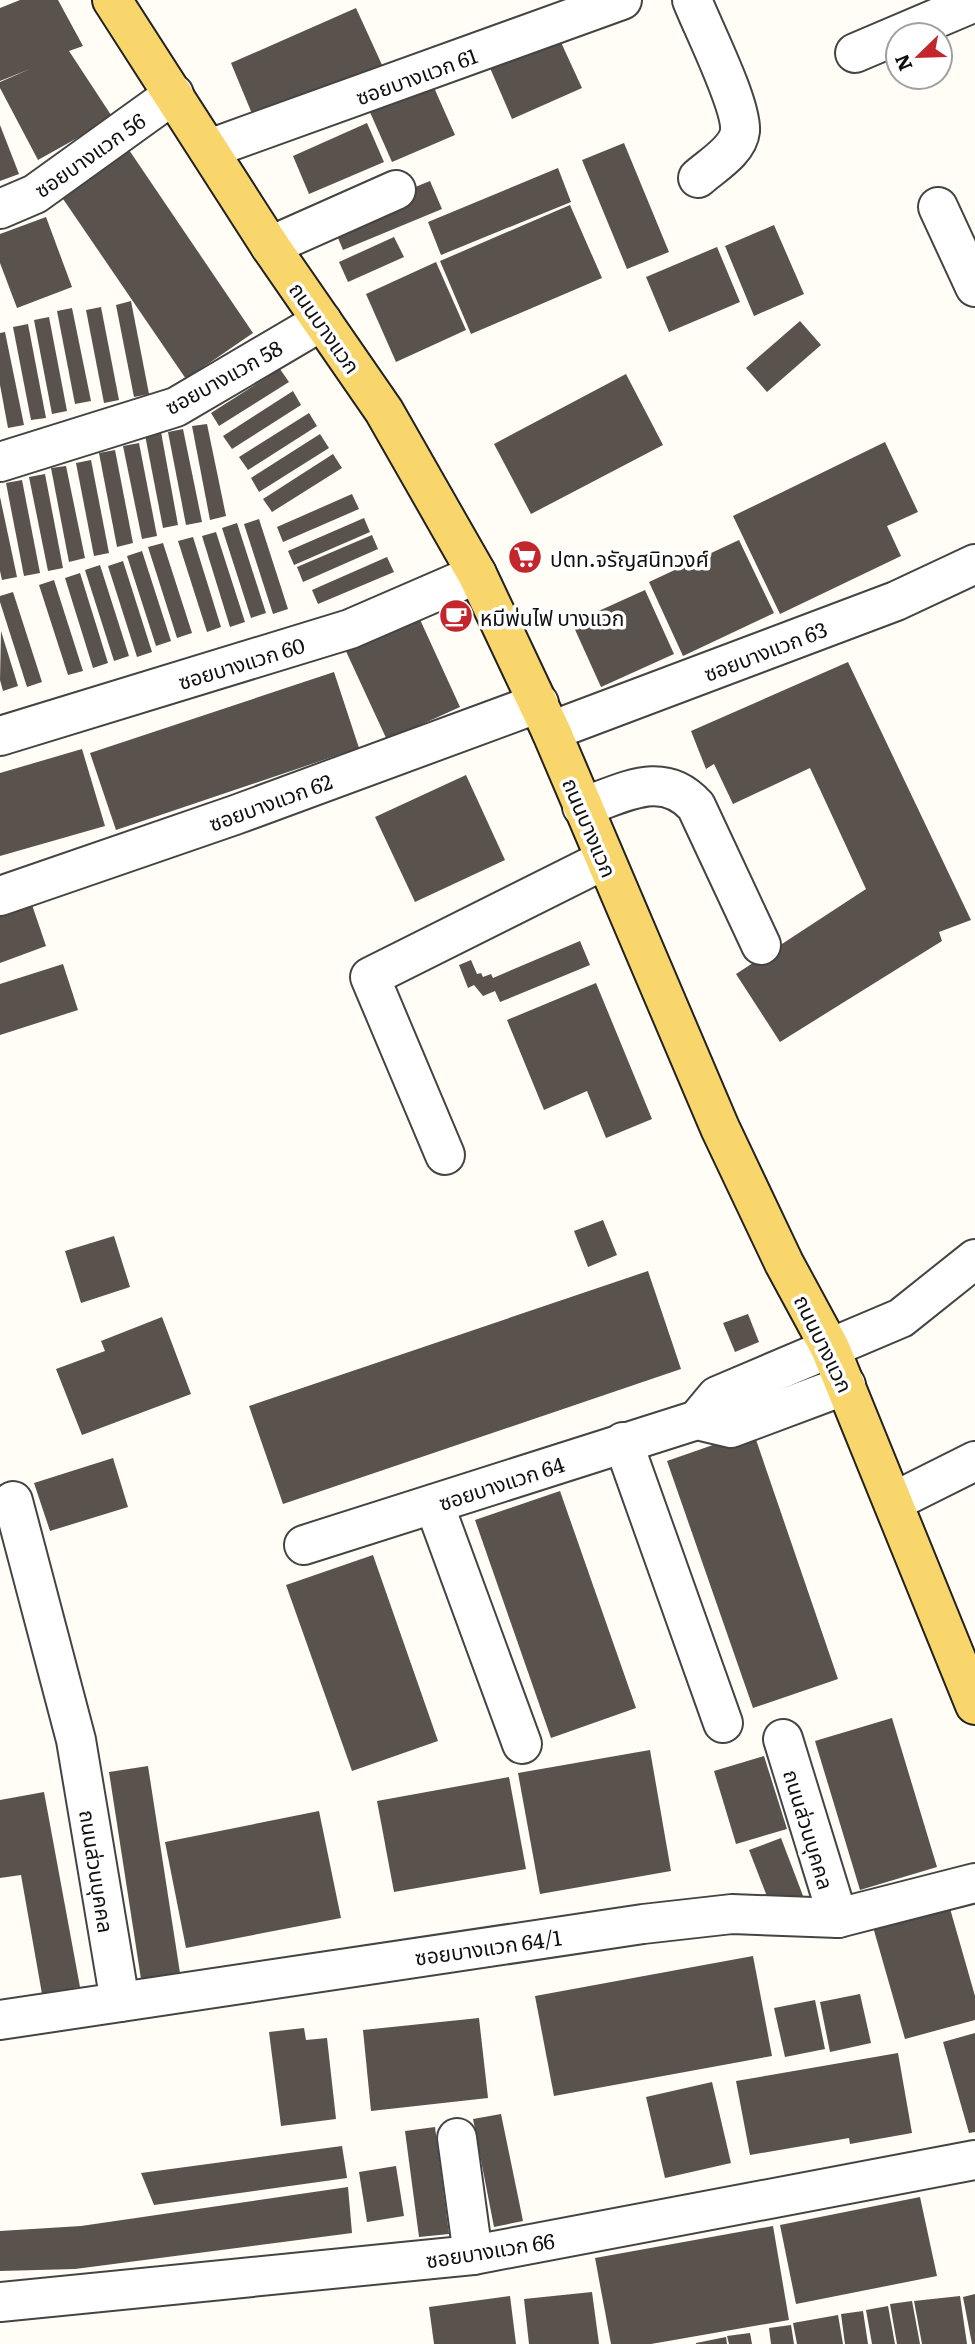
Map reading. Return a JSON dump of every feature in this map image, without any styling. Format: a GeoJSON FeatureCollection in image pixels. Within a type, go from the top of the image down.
{"type":"FeatureCollection","features":[{"type":"Feature","properties":{"kind":"main road","name":"ถนนบางแวก"},"geometry":{"type":"LineString","coordinates":[[112,0],[270,246],[384,411],[477,574],[545,717],[720,1128],[784,1263],[830,1348],[895,1502],[975,1705]]}},
{"type":"Feature","properties":{"kind":"street","name":"ซอยบางแวก 61"},"geometry":{"type":"LineString","coordinates":[[209,149],[622,0]]}},
{"type":"Feature","properties":{"kind":"street"},"geometry":{"type":"LineString","coordinates":[[692,0],[737,112],[740,132],[733,148],[698,178]]}},
{"type":"Feature","properties":{"kind":"street"},"geometry":{"type":"LineString","coordinates":[[855,53],[975,2]]}},
{"type":"Feature","properties":{"kind":"street","name":"ซอยบางแวก 56"},"geometry":{"type":"LineString","coordinates":[[0,209],[35,194],[174,94]]}},
{"type":"Feature","properties":{"kind":"street"},"geometry":{"type":"LineString","coordinates":[[270,246],[396,190]]}},
{"type":"Feature","properties":{"kind":"street"},"geometry":{"type":"LineString","coordinates":[[938,207],[975,288]]}},
{"type":"Feature","properties":{"kind":"street","name":"ซอยบางแวก 58"},"geometry":{"type":"LineString","coordinates":[[0,462],[176,407],[322,321]]}},
{"type":"Feature","properties":{"kind":"street","name":"ซอยบางแวก 63"},"geometry":{"type":"LineString","coordinates":[[545,717],[896,601],[975,564]]}},
{"type":"Feature","properties":{"kind":"street","name":"ซอยบางแวก 60"},"geometry":{"type":"LineString","coordinates":[[0,736],[350,629],[477,574]]}},
{"type":"Feature","properties":{"kind":"street","name":"ซอยบางแวก 62"},"geometry":{"type":"LineString","coordinates":[[0,896],[235,815],[545,717]]}},
{"type":"Feature","properties":{"kind":"street"},"geometry":{"type":"LineString","coordinates":[[582,807],[657,784],[684,792],[696,806],[761,945]]}},
{"type":"Feature","properties":{"kind":"street"},"geometry":{"type":"LineString","coordinates":[[445,1155],[370,978],[604,860]]}},
{"type":"Feature","properties":{"kind":"street"},"geometry":{"type":"LineString","coordinates":[[697,1420],[717,1396],[901,1318],[975,1259]]}},
{"type":"Feature","properties":{"kind":"street","name":"ซอยบางแวก 64"},"geometry":{"type":"LineString","coordinates":[[304,1545],[697,1420],[731,1428],[846,1385]]}},
{"type":"Feature","properties":{"kind":"street"},"geometry":{"type":"LineString","coordinates":[[623,1442],[723,1723]]}},
{"type":"Feature","properties":{"kind":"street"},"geometry":{"type":"LineString","coordinates":[[895,1502],[975,1461]]}},
{"type":"Feature","properties":{"kind":"street","name":"ถนนส่วนบุคคล"},"geometry":{"type":"LineString","coordinates":[[13,1501],[76,1740],[120,2002]]}},
{"type":"Feature","properties":{"kind":"street"},"geometry":{"type":"LineString","coordinates":[[434,1504],[522,1744]]}},
{"type":"Feature","properties":{"kind":"street","name":"ถนนส่วนบุคคล"},"geometry":{"type":"LineString","coordinates":[[783,1739],[838,1918]]}},
{"type":"Feature","properties":{"kind":"street","name":"ซอยบางแวก 64/1"},"geometry":{"type":"LineString","coordinates":[[0,2020],[669,1921],[732,1914],[838,1918],[975,1883]]}},
{"type":"Feature","properties":{"kind":"street"},"geometry":{"type":"LineString","coordinates":[[457,2138],[473,2255]]}},
{"type":"Feature","properties":{"kind":"street","name":"ซอยบางแวก 66"},"geometry":{"type":"LineString","coordinates":[[0,2302],[473,2255],[975,2160]]}},
{"type":"Feature","properties":{"kind":"building"},"geometry":{"type":"Polygon","coordinates":[[[20,0],[58,0],[83,46],[69,51],[113,118],[38,160],[0,88],[0,82],[30,69],[0,81],[0,8],[20,0]]]}},
{"type":"Feature","properties":{"kind":"building"},"geometry":{"type":"Polygon","coordinates":[[[356,8],[383,67],[255,121],[231,63],[356,8]]]}},
{"type":"Feature","properties":{"kind":"building"},"geometry":{"type":"Polygon","coordinates":[[[559,38],[582,88],[512,119],[490,68],[559,38]]]}},
{"type":"Feature","properties":{"kind":"building"},"geometry":{"type":"Polygon","coordinates":[[[432,83],[455,135],[392,162],[369,110],[432,83]]]}},
{"type":"Feature","properties":{"kind":"building"},"geometry":{"type":"Polygon","coordinates":[[[367,123],[384,162],[309,194],[293,156],[367,123]]]}},
{"type":"Feature","properties":{"kind":"building"},"geometry":{"type":"Polygon","coordinates":[[[0,125],[19,174],[0,181],[0,125]]]}},
{"type":"Feature","properties":{"kind":"building"},"geometry":{"type":"Polygon","coordinates":[[[624,143],[669,252],[627,269],[582,160],[624,143]]]}},
{"type":"Feature","properties":{"kind":"building"},"geometry":{"type":"Polygon","coordinates":[[[127,147],[253,333],[186,379],[59,193],[127,147]]]}},
{"type":"Feature","properties":{"kind":"building"},"geometry":{"type":"Polygon","coordinates":[[[558,168],[571,202],[441,255],[428,222],[558,168]]]}},
{"type":"Feature","properties":{"kind":"building"},"geometry":{"type":"Polygon","coordinates":[[[430,181],[442,209],[343,250],[331,221],[430,181]]]}},
{"type":"Feature","properties":{"kind":"building"},"geometry":{"type":"Polygon","coordinates":[[[570,205],[602,278],[471,334],[440,261],[570,205]]]}},
{"type":"Feature","properties":{"kind":"building"},"geometry":{"type":"Polygon","coordinates":[[[46,217],[72,287],[17,308],[0,263],[0,234],[46,217]]]}},
{"type":"Feature","properties":{"kind":"building"},"geometry":{"type":"Polygon","coordinates":[[[774,225],[804,294],[754,316],[725,246],[774,225]]]}},
{"type":"Feature","properties":{"kind":"building"},"geometry":{"type":"Polygon","coordinates":[[[394,237],[404,257],[348,282],[339,262],[394,237]]]}},
{"type":"Feature","properties":{"kind":"building"},"geometry":{"type":"Polygon","coordinates":[[[717,247],[740,302],[669,332],[646,277],[717,247]]]}},
{"type":"Feature","properties":{"kind":"building"},"geometry":{"type":"Polygon","coordinates":[[[436,262],[466,330],[396,362],[366,294],[436,262]]]}},
{"type":"Feature","properties":{"kind":"building"},"geometry":{"type":"Polygon","coordinates":[[[131,301],[149,394],[134,397],[116,305],[131,301]]]}},
{"type":"Feature","properties":{"kind":"building"},"geometry":{"type":"Polygon","coordinates":[[[101,307],[119,400],[104,403],[86,310],[101,307]]]}},
{"type":"Feature","properties":{"kind":"building"},"geometry":{"type":"Polygon","coordinates":[[[72,308],[91,401],[75,404],[57,311],[72,308]]]}},
{"type":"Feature","properties":{"kind":"building"},"geometry":{"type":"Polygon","coordinates":[[[49,317],[67,411],[52,414],[34,320],[49,317]]]}},
{"type":"Feature","properties":{"kind":"building"},"geometry":{"type":"Polygon","coordinates":[[[800,321],[821,345],[767,392],[746,368],[800,321]]]}},
{"type":"Feature","properties":{"kind":"building"},"geometry":{"type":"Polygon","coordinates":[[[28,324],[46,418],[31,420],[13,327],[28,324]]]}},
{"type":"Feature","properties":{"kind":"building"},"geometry":{"type":"Polygon","coordinates":[[[5,332],[24,425],[8,428],[0,385],[0,333],[5,332]]]}},
{"type":"Feature","properties":{"kind":"building"},"geometry":{"type":"Polygon","coordinates":[[[280,369],[289,382],[219,426],[211,413],[280,369]]]}},
{"type":"Feature","properties":{"kind":"building"},"geometry":{"type":"Polygon","coordinates":[[[626,374],[663,445],[531,514],[494,444],[626,374]]]}},
{"type":"Feature","properties":{"kind":"building"},"geometry":{"type":"Polygon","coordinates":[[[293,391],[301,405],[232,449],[223,436],[293,391]]]}},
{"type":"Feature","properties":{"kind":"building"},"geometry":{"type":"Polygon","coordinates":[[[309,413],[317,426],[248,470],[239,457],[309,413]]]}},
{"type":"Feature","properties":{"kind":"building"},"geometry":{"type":"Polygon","coordinates":[[[207,424],[226,516],[210,520],[192,426],[207,424]]]}},
{"type":"Feature","properties":{"kind":"building"},"geometry":{"type":"Polygon","coordinates":[[[183,429],[202,522],[186,525],[168,432],[183,429]]]}},
{"type":"Feature","properties":{"kind":"building"},"geometry":{"type":"Polygon","coordinates":[[[161,432],[178,525],[163,528],[145,435],[161,432]]]}},
{"type":"Feature","properties":{"kind":"building"},"geometry":{"type":"Polygon","coordinates":[[[320,434],[329,448],[259,492],[251,478],[320,434]]]}},
{"type":"Feature","properties":{"kind":"building"},"geometry":{"type":"Polygon","coordinates":[[[885,442],[918,512],[887,526],[901,556],[780,614],[733,516],[885,442]]]}},
{"type":"Feature","properties":{"kind":"building"},"geometry":{"type":"Polygon","coordinates":[[[139,443],[157,536],[142,539],[123,446],[139,443]]]}},
{"type":"Feature","properties":{"kind":"building"},"geometry":{"type":"Polygon","coordinates":[[[115,450],[133,543],[117,547],[99,453],[115,450]]]}},
{"type":"Feature","properties":{"kind":"building"},"geometry":{"type":"Polygon","coordinates":[[[333,454],[342,468],[272,512],[263,499],[333,454]]]}},
{"type":"Feature","properties":{"kind":"building"},"geometry":{"type":"Polygon","coordinates":[[[91,460],[109,553],[94,556],[76,463],[91,460]]]}},
{"type":"Feature","properties":{"kind":"building"},"geometry":{"type":"Polygon","coordinates":[[[66,466],[85,558],[69,562],[51,468],[66,466]]]}},
{"type":"Feature","properties":{"kind":"building"},"geometry":{"type":"Polygon","coordinates":[[[45,474],[63,568],[48,571],[29,477],[45,474]]]}},
{"type":"Feature","properties":{"kind":"building"},"geometry":{"type":"Polygon","coordinates":[[[22,480],[40,573],[24,576],[6,483],[22,480]]]}},
{"type":"Feature","properties":{"kind":"building"},"geometry":{"type":"Polygon","coordinates":[[[352,494],[359,509],[283,542],[277,527],[352,494]]]}},
{"type":"Feature","properties":{"kind":"building"},"geometry":{"type":"Polygon","coordinates":[[[0,497],[17,577],[2,580],[0,571],[0,497]]]}},
{"type":"Feature","properties":{"kind":"building"},"geometry":{"type":"Polygon","coordinates":[[[364,518],[370,532],[294,565],[288,551],[364,518]]]}},
{"type":"Feature","properties":{"kind":"building"},"geometry":{"type":"Polygon","coordinates":[[[259,519],[288,609],[273,614],[244,524],[259,519]]]}},
{"type":"Feature","properties":{"kind":"building"},"geometry":{"type":"Polygon","coordinates":[[[237,523],[266,613],[251,618],[222,528],[237,523]]]}},
{"type":"Feature","properties":{"kind":"building"},"geometry":{"type":"Polygon","coordinates":[[[216,532],[245,622],[230,627],[202,536],[216,532]]]}},
{"type":"Feature","properties":{"kind":"building"},"geometry":{"type":"Polygon","coordinates":[[[372,535],[378,549],[303,582],[297,567],[372,535]]]}},
{"type":"Feature","properties":{"kind":"building"},"geometry":{"type":"Polygon","coordinates":[[[193,537],[221,627],[207,632],[178,541],[193,537]]]}},
{"type":"Feature","properties":{"kind":"building"},"geometry":{"type":"Polygon","coordinates":[[[739,540],[774,613],[683,656],[649,582],[739,540]]]}},
{"type":"Feature","properties":{"kind":"building"},"geometry":{"type":"Polygon","coordinates":[[[163,543],[192,633],[177,638],[148,547],[163,543]]]}},
{"type":"Feature","properties":{"kind":"building"},"geometry":{"type":"Polygon","coordinates":[[[142,551],[171,641],[156,646],[127,556],[142,551]]]}},
{"type":"Feature","properties":{"kind":"building"},"geometry":{"type":"Polygon","coordinates":[[[387,557],[394,572],[318,604],[312,590],[387,557]]]}},
{"type":"Feature","properties":{"kind":"building"},"geometry":{"type":"Polygon","coordinates":[[[123,561],[152,652],[137,657],[108,566],[123,561]]]}},
{"type":"Feature","properties":{"kind":"building"},"geometry":{"type":"Polygon","coordinates":[[[100,565],[129,656],[114,661],[85,570],[100,565]]]}},
{"type":"Feature","properties":{"kind":"building"},"geometry":{"type":"Polygon","coordinates":[[[80,573],[108,663],[93,668],[65,578],[80,573]]]}},
{"type":"Feature","properties":{"kind":"building"},"geometry":{"type":"Polygon","coordinates":[[[54,580],[83,671],[68,675],[39,585],[54,580]]]}},
{"type":"Feature","properties":{"kind":"building"},"geometry":{"type":"Polygon","coordinates":[[[645,590],[674,654],[601,687],[572,623],[645,590]]]}},
{"type":"Feature","properties":{"kind":"building"},"geometry":{"type":"Polygon","coordinates":[[[13,592],[42,682],[27,687],[0,602],[0,596],[13,592]]]}},
{"type":"Feature","properties":{"kind":"building"},"geometry":{"type":"Polygon","coordinates":[[[417,613],[460,707],[387,740],[344,647],[417,613]]]}},
{"type":"Feature","properties":{"kind":"building"},"geometry":{"type":"Polygon","coordinates":[[[1,631],[18,686],[3,691],[0,680],[1,631]]]}},
{"type":"Feature","properties":{"kind":"building"},"geometry":{"type":"Polygon","coordinates":[[[848,662],[971,920],[939,932],[942,941],[780,1042],[736,974],[866,889],[810,768],[733,804],[714,764],[706,769],[691,731],[848,662]]]}},
{"type":"Feature","properties":{"kind":"building"},"geometry":{"type":"Polygon","coordinates":[[[334,672],[359,748],[116,830],[90,753],[334,672]]]}},
{"type":"Feature","properties":{"kind":"building"},"geometry":{"type":"Polygon","coordinates":[[[82,749],[105,826],[0,856],[0,773],[82,749]]]}},
{"type":"Feature","properties":{"kind":"building"},"geometry":{"type":"Polygon","coordinates":[[[466,775],[505,860],[415,902],[375,817],[466,775]]]}},
{"type":"Feature","properties":{"kind":"building"},"geometry":{"type":"Polygon","coordinates":[[[29,896],[46,946],[0,963],[0,907],[29,896]]]}},
{"type":"Feature","properties":{"kind":"building"},"geometry":{"type":"Polygon","coordinates":[[[580,941],[590,965],[500,1002],[495,991],[483,996],[474,985],[468,988],[459,965],[471,960],[477,974],[481,973],[483,977],[491,974],[493,978],[580,941]]]}},
{"type":"Feature","properties":{"kind":"building"},"geometry":{"type":"Polygon","coordinates":[[[63,964],[78,1010],[0,1035],[0,984],[63,964]]]}},
{"type":"Feature","properties":{"kind":"building"},"geometry":{"type":"Polygon","coordinates":[[[596,983],[652,1119],[606,1138],[587,1091],[544,1110],[507,1020],[596,983]]]}},
{"type":"Feature","properties":{"kind":"building"},"geometry":{"type":"Polygon","coordinates":[[[603,1220],[617,1255],[588,1267],[574,1231],[603,1220]]]}},
{"type":"Feature","properties":{"kind":"building"},"geometry":{"type":"Polygon","coordinates":[[[114,1236],[130,1287],[81,1303],[65,1251],[114,1236]]]}},
{"type":"Feature","properties":{"kind":"building"},"geometry":{"type":"Polygon","coordinates":[[[648,1271],[681,1369],[283,1504],[249,1406],[648,1271]]]}},
{"type":"Feature","properties":{"kind":"building"},"geometry":{"type":"Polygon","coordinates":[[[748,1314],[759,1342],[735,1352],[723,1323],[748,1314]]]}},
{"type":"Feature","properties":{"kind":"building"},"geometry":{"type":"Polygon","coordinates":[[[162,1317],[191,1394],[82,1435],[56,1369],[105,1351],[101,1341],[162,1317]]]}},
{"type":"Feature","properties":{"kind":"building"},"geometry":{"type":"Polygon","coordinates":[[[753,1431],[838,1679],[753,1708],[667,1461],[753,1431]]]}},
{"type":"Feature","properties":{"kind":"building"},"geometry":{"type":"Polygon","coordinates":[[[113,1458],[128,1507],[50,1531],[34,1483],[113,1458]]]}},
{"type":"Feature","properties":{"kind":"building"},"geometry":{"type":"Polygon","coordinates":[[[560,1491],[636,1708],[551,1738],[475,1520],[560,1491]]]}},
{"type":"Feature","properties":{"kind":"building"},"geometry":{"type":"Polygon","coordinates":[[[373,1555],[438,1741],[352,1771],[286,1585],[373,1555]]]}},
{"type":"Feature","properties":{"kind":"building"},"geometry":{"type":"Polygon","coordinates":[[[892,1718],[937,1867],[860,1890],[815,1741],[892,1718]]]}},
{"type":"Feature","properties":{"kind":"building"},"geometry":{"type":"Polygon","coordinates":[[[650,1750],[671,1871],[540,1894],[518,1773],[650,1750]]]}},
{"type":"Feature","properties":{"kind":"building"},"geometry":{"type":"Polygon","coordinates":[[[764,1756],[787,1829],[736,1844],[714,1771],[764,1756]]]}},
{"type":"Feature","properties":{"kind":"building"},"geometry":{"type":"Polygon","coordinates":[[[148,1766],[180,1973],[141,1979],[109,1772],[148,1766]]]}},
{"type":"Feature","properties":{"kind":"building"},"geometry":{"type":"Polygon","coordinates":[[[509,1777],[526,1869],[394,1892],[377,1801],[509,1777]]]}},
{"type":"Feature","properties":{"kind":"building"},"geometry":{"type":"Polygon","coordinates":[[[44,1792],[80,1987],[42,1994],[21,1875],[0,1878],[0,1800],[44,1792]]]}},
{"type":"Feature","properties":{"kind":"building"},"geometry":{"type":"Polygon","coordinates":[[[319,1811],[341,1918],[186,1948],[165,1842],[319,1811]]]}},
{"type":"Feature","properties":{"kind":"building"},"geometry":{"type":"Polygon","coordinates":[[[781,1838],[805,1901],[768,1899],[749,1850],[781,1838]]]}},
{"type":"Feature","properties":{"kind":"building"},"geometry":{"type":"Polygon","coordinates":[[[949,1905],[975,1996],[975,2020],[905,2039],[873,1927],[949,1905]]]}},
{"type":"Feature","properties":{"kind":"building"},"geometry":{"type":"Polygon","coordinates":[[[753,1956],[772,2056],[554,2096],[535,1996],[753,1956]]]}},
{"type":"Feature","properties":{"kind":"building"},"geometry":{"type":"Polygon","coordinates":[[[860,1994],[871,2043],[830,2052],[820,2002],[860,1994]]]}},
{"type":"Feature","properties":{"kind":"building"},"geometry":{"type":"Polygon","coordinates":[[[815,2000],[825,2049],[785,2057],[774,2008],[815,2000]]]}},
{"type":"Feature","properties":{"kind":"building"},"geometry":{"type":"Polygon","coordinates":[[[479,2018],[488,2098],[371,2111],[363,2030],[479,2018]]]}},
{"type":"Feature","properties":{"kind":"building"},"geometry":{"type":"Polygon","coordinates":[[[304,2028],[306,2040],[327,2038],[336,2119],[281,2126],[269,2032],[304,2028]]]}},
{"type":"Feature","properties":{"kind":"building"},"geometry":{"type":"Polygon","coordinates":[[[975,2033],[975,2132],[969,2133],[943,2042],[975,2033]]]}},
{"type":"Feature","properties":{"kind":"building"},"geometry":{"type":"Polygon","coordinates":[[[898,2053],[912,2133],[850,2144],[849,2138],[750,2155],[736,2081],[898,2053]]]}},
{"type":"Feature","properties":{"kind":"building"},"geometry":{"type":"Polygon","coordinates":[[[712,2082],[731,2163],[665,2178],[646,2097],[712,2082]]]}},
{"type":"Feature","properties":{"kind":"building"},"geometry":{"type":"Polygon","coordinates":[[[501,2114],[523,2221],[494,2227],[473,2119],[501,2114]]]}},
{"type":"Feature","properties":{"kind":"building"},"geometry":{"type":"Polygon","coordinates":[[[435,2127],[449,2234],[419,2237],[405,2131],[435,2127]]]}},
{"type":"Feature","properties":{"kind":"building"},"geometry":{"type":"Polygon","coordinates":[[[342,2146],[347,2178],[154,2205],[141,2173],[342,2146]]]}},
{"type":"Feature","properties":{"kind":"building"},"geometry":{"type":"Polygon","coordinates":[[[396,2166],[404,2216],[367,2222],[359,2172],[396,2166]]]}},
{"type":"Feature","properties":{"kind":"building"},"geometry":{"type":"Polygon","coordinates":[[[348,2187],[352,2233],[75,2269],[0,2271],[0,2231],[81,2226],[348,2187]]]}},
{"type":"Feature","properties":{"kind":"building"},"geometry":{"type":"Polygon","coordinates":[[[920,2197],[937,2276],[796,2304],[780,2225],[920,2197]]]}},
{"type":"Feature","properties":{"kind":"building"},"geometry":{"type":"Polygon","coordinates":[[[773,2226],[789,2320],[651,2344],[611,2344],[595,2258],[773,2226]]]}},
{"type":"Feature","properties":{"kind":"building"},"geometry":{"type":"Polygon","coordinates":[[[592,2292],[599,2344],[529,2344],[524,2299],[592,2292]]]}},
{"type":"Feature","properties":{"kind":"building"},"geometry":{"type":"Polygon","coordinates":[[[975,2294],[975,2344],[972,2344],[963,2297],[975,2294]]]}},
{"type":"Feature","properties":{"kind":"building"},"geometry":{"type":"Polygon","coordinates":[[[510,2296],[516,2344],[434,2344],[429,2307],[510,2296]]]}},
{"type":"Feature","properties":{"kind":"building"},"geometry":{"type":"Polygon","coordinates":[[[960,2296],[967,2344],[922,2344],[914,2301],[960,2296]]]}},
{"type":"Feature","properties":{"kind":"building"},"geometry":{"type":"Polygon","coordinates":[[[912,2301],[920,2344],[897,2344],[890,2304],[912,2301]]]}},
{"type":"Feature","properties":{"kind":"building"},"geometry":{"type":"Polygon","coordinates":[[[888,2306],[895,2344],[872,2344],[866,2310],[888,2306]]]}},
{"type":"Feature","properties":{"kind":"building"},"geometry":{"type":"Polygon","coordinates":[[[863,2311],[868,2344],[845,2344],[841,2314],[863,2311]]]}},
{"type":"Feature","properties":{"kind":"building"},"geometry":{"type":"Polygon","coordinates":[[[838,2315],[843,2344],[797,2344],[793,2323],[838,2315]]]}},
{"type":"Feature","properties":{"kind":"building"},"geometry":{"type":"Polygon","coordinates":[[[791,2325],[794,2344],[771,2344],[769,2328],[791,2325]]]}},
{"type":"Feature","properties":{"kind":"building"},"geometry":{"type":"Polygon","coordinates":[[[750,2333],[752,2344],[729,2344],[727,2336],[750,2333]]]}},
{"type":"Feature","properties":{"kind":"building"},"geometry":{"type":"Polygon","coordinates":[[[726,2337],[727,2344],[696,2344],[696,2343],[726,2337]]]}},
{"type":"Feature","properties":{"kind":"place","name":"ปตท.จรัญสนิทวงศ์"},"geometry":{"type":"Point","coordinates":[525,557]}},
{"type":"Feature","properties":{"kind":"place","name":"หมีพ่นไฟ บางแวก"},"geometry":{"type":"Point","coordinates":[456,616]}}]}
